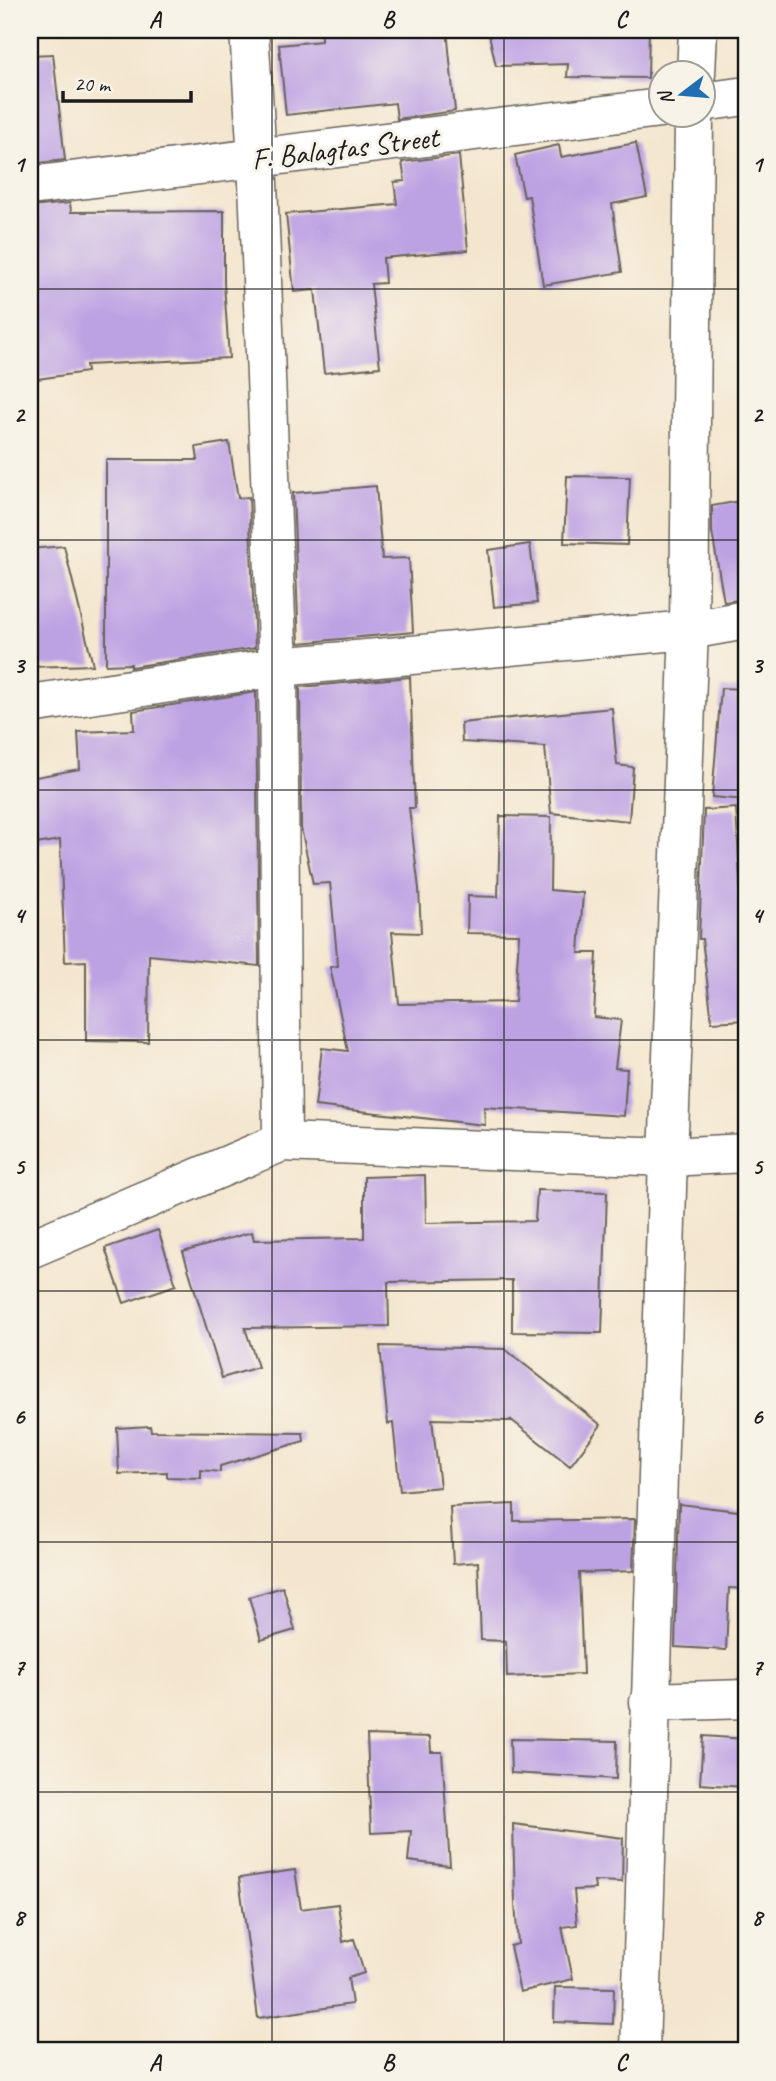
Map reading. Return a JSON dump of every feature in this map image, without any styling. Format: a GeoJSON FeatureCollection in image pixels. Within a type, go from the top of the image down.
{"type":"FeatureCollection","features":[{"type":"Feature","properties":{"kind":"street"},"geometry":{"type":"LineString","coordinates":[[249,30],[257,159],[278,667],[282,1142]]}},
{"type":"Feature","properties":{"kind":"street"},"geometry":{"type":"LineString","coordinates":[[697,60],[698,30]]}},
{"type":"Feature","properties":{"kind":"street"},"geometry":{"type":"LineString","coordinates":[[716,100],[746,96]]}},
{"type":"Feature","properties":{"kind":"street","name":"F. Balagtas Street"},"geometry":{"type":"LineString","coordinates":[[30,186],[646,109]]}},
{"type":"Feature","properties":{"kind":"street"},"geometry":{"type":"LineString","coordinates":[[640,2051],[667,1157],[689,630],[694,130]]}},
{"type":"Feature","properties":{"kind":"street"},"geometry":{"type":"LineString","coordinates":[[30,704],[278,667],[689,630],[746,620]]}},
{"type":"Feature","properties":{"kind":"street"},"geometry":{"type":"LineString","coordinates":[[30,1249],[282,1142],[667,1157],[746,1153]]}},
{"type":"Feature","properties":{"kind":"street"},"geometry":{"type":"LineString","coordinates":[[649,1702],[746,1699]]}},
{"type":"Feature","properties":{"kind":"building"},"geometry":{"type":"Polygon","coordinates":[[[321,30],[447,30],[455,111],[397,119],[395,103],[286,115],[279,45],[321,41],[321,30]]]}},
{"type":"Feature","properties":{"kind":"building"},"geometry":{"type":"Polygon","coordinates":[[[488,30],[649,30],[646,78],[567,77],[568,64],[496,66],[488,30]]]}},
{"type":"Feature","properties":{"kind":"building"},"geometry":{"type":"Polygon","coordinates":[[[53,54],[65,160],[30,164],[30,55],[53,54]]]}},
{"type":"Feature","properties":{"kind":"building"},"geometry":{"type":"Polygon","coordinates":[[[636,143],[647,197],[612,204],[622,272],[543,285],[529,196],[524,197],[515,155],[559,145],[561,157],[636,143]]]}},
{"type":"Feature","properties":{"kind":"building"},"geometry":{"type":"Polygon","coordinates":[[[459,155],[468,250],[383,258],[385,283],[371,284],[380,367],[324,373],[315,290],[294,292],[286,214],[397,204],[394,182],[405,181],[402,162],[459,155]]]}},
{"type":"Feature","properties":{"kind":"building"},"geometry":{"type":"Polygon","coordinates":[[[70,203],[71,212],[224,211],[224,283],[229,358],[86,365],[87,372],[30,380],[30,277],[33,276],[30,207],[70,203]]]}},
{"type":"Feature","properties":{"kind":"building"},"geometry":{"type":"Polygon","coordinates":[[[229,442],[238,498],[249,497],[255,648],[131,667],[131,664],[106,665],[106,460],[198,460],[196,447],[229,442]]]}},
{"type":"Feature","properties":{"kind":"building"},"geometry":{"type":"Polygon","coordinates":[[[567,476],[630,477],[627,545],[564,543],[567,476]]]}},
{"type":"Feature","properties":{"kind":"building"},"geometry":{"type":"Polygon","coordinates":[[[376,486],[382,559],[409,558],[413,632],[299,643],[293,493],[376,486]]]}},
{"type":"Feature","properties":{"kind":"building"},"geometry":{"type":"Polygon","coordinates":[[[746,500],[746,599],[724,602],[712,532],[712,506],[746,500]]]}},
{"type":"Feature","properties":{"kind":"building"},"geometry":{"type":"Polygon","coordinates":[[[530,544],[537,603],[494,607],[488,550],[530,544]]]}},
{"type":"Feature","properties":{"kind":"building"},"geometry":{"type":"Polygon","coordinates":[[[64,546],[93,665],[30,667],[30,549],[64,546]]]}},
{"type":"Feature","properties":{"kind":"building"},"geometry":{"type":"Polygon","coordinates":[[[410,677],[415,808],[409,808],[419,889],[421,933],[392,932],[399,1004],[515,1002],[519,934],[467,933],[468,896],[498,897],[500,816],[551,817],[550,890],[583,893],[579,953],[597,953],[594,1017],[621,1020],[615,1068],[627,1069],[624,1116],[484,1107],[485,1125],[315,1106],[322,1048],[348,1051],[330,967],[338,966],[330,883],[313,884],[301,828],[300,687],[410,677]]]}},
{"type":"Feature","properties":{"kind":"building"},"geometry":{"type":"Polygon","coordinates":[[[721,688],[746,689],[746,800],[712,797],[721,688]]]}},
{"type":"Feature","properties":{"kind":"building"},"geometry":{"type":"Polygon","coordinates":[[[256,692],[259,966],[149,955],[148,1042],[86,1041],[86,961],[65,962],[60,840],[30,845],[30,778],[80,769],[78,732],[134,730],[133,711],[256,692]]]}},
{"type":"Feature","properties":{"kind":"building"},"geometry":{"type":"Polygon","coordinates":[[[612,708],[617,765],[633,767],[629,821],[551,813],[545,747],[462,742],[461,723],[612,708]]]}},
{"type":"Feature","properties":{"kind":"building"},"geometry":{"type":"Polygon","coordinates":[[[736,808],[741,899],[746,899],[746,1020],[712,1022],[702,939],[699,939],[704,810],[736,808]]]}},
{"type":"Feature","properties":{"kind":"building"},"geometry":{"type":"Polygon","coordinates":[[[425,1175],[426,1223],[535,1221],[537,1190],[607,1192],[602,1333],[512,1332],[512,1280],[388,1282],[389,1326],[245,1328],[258,1367],[222,1378],[183,1252],[252,1232],[254,1240],[364,1238],[364,1177],[425,1175]]]}},
{"type":"Feature","properties":{"kind":"building"},"geometry":{"type":"Polygon","coordinates":[[[158,1230],[176,1285],[124,1303],[105,1248],[158,1230]]]}},
{"type":"Feature","properties":{"kind":"building"},"geometry":{"type":"Polygon","coordinates":[[[380,1346],[505,1349],[601,1425],[570,1466],[510,1419],[511,1421],[432,1419],[440,1487],[400,1491],[393,1423],[388,1424],[380,1346]]]}},
{"type":"Feature","properties":{"kind":"building"},"geometry":{"type":"Polygon","coordinates":[[[150,1426],[151,1431],[303,1433],[304,1441],[220,1466],[220,1472],[201,1470],[201,1478],[167,1477],[167,1472],[119,1474],[117,1428],[150,1426]]]}},
{"type":"Feature","properties":{"kind":"building"},"geometry":{"type":"Polygon","coordinates":[[[514,1504],[514,1521],[635,1519],[633,1571],[579,1573],[583,1674],[507,1677],[506,1641],[481,1640],[478,1562],[453,1564],[450,1507],[514,1504]]]}},
{"type":"Feature","properties":{"kind":"building"},"geometry":{"type":"Polygon","coordinates":[[[679,1504],[746,1512],[746,1589],[729,1588],[726,1650],[675,1647],[679,1504]]]}},
{"type":"Feature","properties":{"kind":"building"},"geometry":{"type":"Polygon","coordinates":[[[283,1587],[295,1630],[261,1640],[249,1597],[283,1587]]]}},
{"type":"Feature","properties":{"kind":"building"},"geometry":{"type":"Polygon","coordinates":[[[367,1735],[430,1737],[431,1752],[442,1752],[450,1866],[408,1861],[411,1831],[371,1833],[367,1735]]]}},
{"type":"Feature","properties":{"kind":"building"},"geometry":{"type":"Polygon","coordinates":[[[703,1736],[746,1739],[744,1787],[700,1784],[703,1736]]]}},
{"type":"Feature","properties":{"kind":"building"},"geometry":{"type":"Polygon","coordinates":[[[510,1739],[617,1741],[616,1779],[511,1773],[510,1739]]]}},
{"type":"Feature","properties":{"kind":"building"},"geometry":{"type":"Polygon","coordinates":[[[513,1824],[623,1838],[622,1882],[594,1881],[595,1889],[574,1890],[577,1925],[562,1927],[573,1979],[520,1992],[510,1946],[518,1944],[513,1824]]]}},
{"type":"Feature","properties":{"kind":"building"},"geometry":{"type":"Polygon","coordinates":[[[295,1870],[301,1909],[338,1904],[343,1942],[354,1939],[364,1973],[348,1978],[352,2004],[258,2018],[239,1878],[295,1870]]]}},
{"type":"Feature","properties":{"kind":"building"},"geometry":{"type":"Polygon","coordinates":[[[555,1987],[614,1988],[613,2024],[554,2022],[555,1987]]]}}]}
